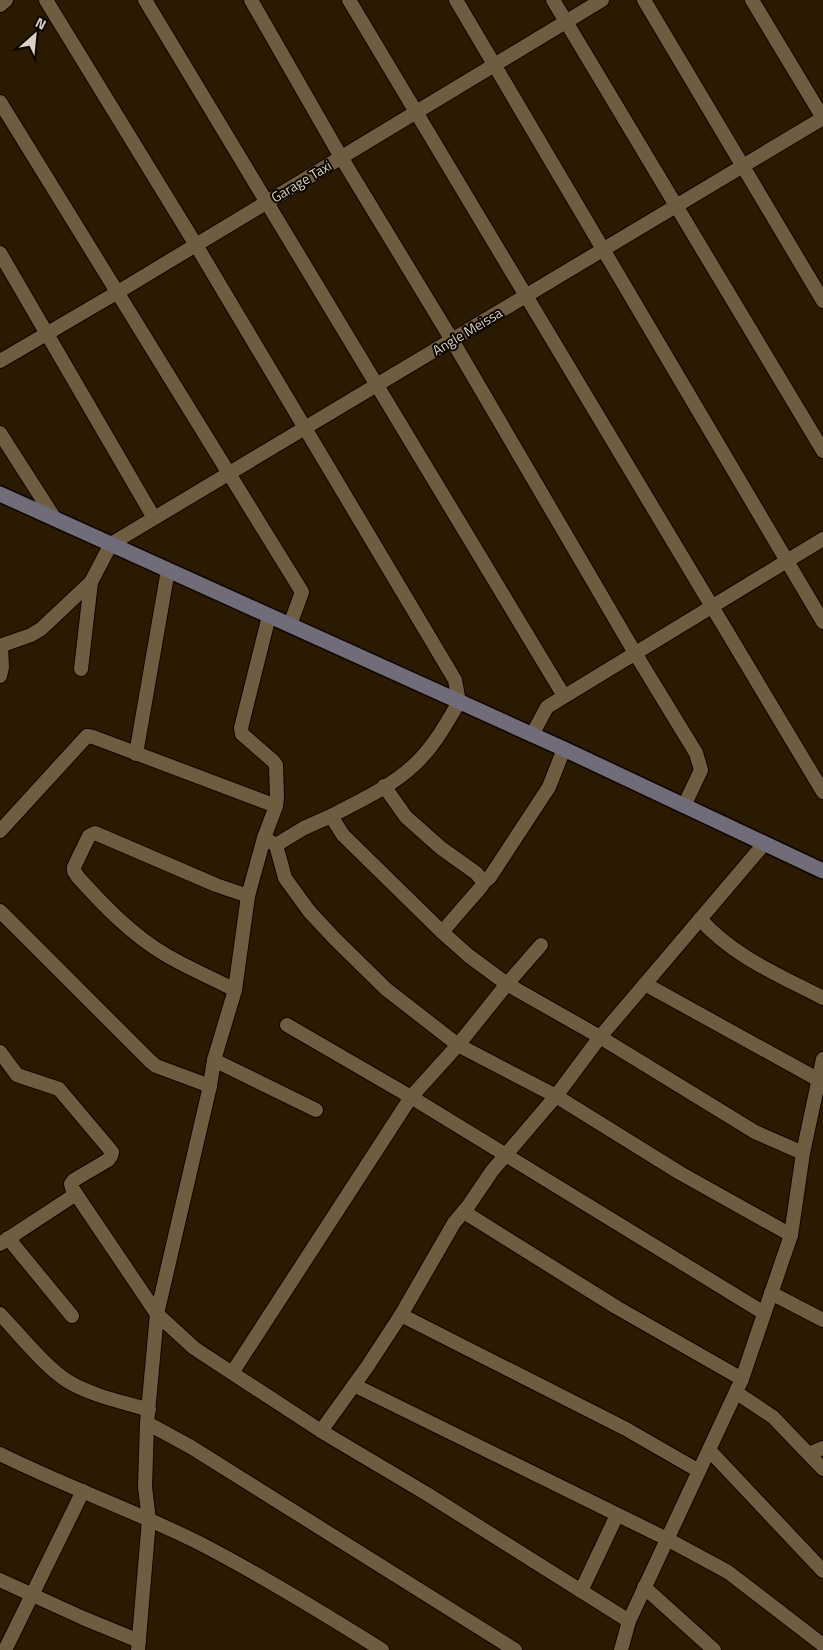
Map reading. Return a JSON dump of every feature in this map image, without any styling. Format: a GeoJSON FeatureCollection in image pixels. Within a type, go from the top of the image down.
{"type":"FeatureCollection","features":[{"type":"Feature","properties":{"kind":"street"},"geometry":{"type":"LineString","coordinates":[[0,5],[6,0]]}},
{"type":"Feature","properties":{"kind":"street"},"geometry":{"type":"LineString","coordinates":[[46,0],[196,245],[455,680],[459,702],[443,729],[414,766],[384,786],[331,816],[270,842]]}},
{"type":"Feature","properties":{"kind":"street"},"geometry":{"type":"LineString","coordinates":[[145,0],[564,696]]}},
{"type":"Feature","properties":{"kind":"street"},"geometry":{"type":"LineString","coordinates":[[251,0],[341,157],[452,340],[635,653],[696,753],[701,770],[684,806]]}},
{"type":"Feature","properties":{"kind":"street"},"geometry":{"type":"LineString","coordinates":[[349,0],[823,792]]}},
{"type":"Feature","properties":{"kind":"street"},"geometry":{"type":"LineString","coordinates":[[456,0],[823,622]]}},
{"type":"Feature","properties":{"kind":"street"},"geometry":{"type":"LineString","coordinates":[[553,0],[823,451]]}},
{"type":"Feature","properties":{"kind":"street","name":"Garage Taxi"},"geometry":{"type":"LineString","coordinates":[[0,361],[118,292],[602,0]]}},
{"type":"Feature","properties":{"kind":"street"},"geometry":{"type":"LineString","coordinates":[[644,0],[823,301]]}},
{"type":"Feature","properties":{"kind":"street"},"geometry":{"type":"LineString","coordinates":[[752,0],[823,118]]}},
{"type":"Feature","properties":{"kind":"street"},"geometry":{"type":"LineString","coordinates":[[0,102],[302,592],[290,625]]}},
{"type":"Feature","properties":{"kind":"street","name":"Angle Meissa"},"geometry":{"type":"LineString","coordinates":[[111,544],[823,118]]}},
{"type":"Feature","properties":{"kind":"street"},"geometry":{"type":"LineString","coordinates":[[0,253],[154,518]]}},
{"type":"Feature","properties":{"kind":"street"},"geometry":{"type":"LineString","coordinates":[[0,433],[55,519]]}},
{"type":"Feature","properties":{"kind":"street"},"geometry":{"type":"LineString","coordinates":[[0,494],[564,749],[764,844],[822,869]]}},
{"type":"Feature","properties":{"kind":"street"},"geometry":{"type":"LineString","coordinates":[[532,735],[547,707],[823,540]]}},
{"type":"Feature","properties":{"kind":"street"},"geometry":{"type":"LineString","coordinates":[[0,676],[2,667],[0,646],[30,636],[41,629],[91,582],[111,544]]}},
{"type":"Feature","properties":{"kind":"street"},"geometry":{"type":"LineString","coordinates":[[136,754],[168,570]]}},
{"type":"Feature","properties":{"kind":"street"},"geometry":{"type":"LineString","coordinates":[[81,669],[91,582]]}},
{"type":"Feature","properties":{"kind":"street"},"geometry":{"type":"LineString","coordinates":[[0,1580],[138,1646],[149,1520],[145,1487],[148,1417],[157,1314],[210,1086],[214,1060],[235,990],[248,896],[270,842],[276,806],[276,765],[242,734],[241,728],[269,616]]}},
{"type":"Feature","properties":{"kind":"street"},"geometry":{"type":"LineString","coordinates":[[0,831],[87,736],[276,806]]}},
{"type":"Feature","properties":{"kind":"street"},"geometry":{"type":"LineString","coordinates":[[442,932],[490,877],[549,787],[564,749]]}},
{"type":"Feature","properties":{"kind":"street"},"geometry":{"type":"LineString","coordinates":[[384,786],[406,817],[441,848],[476,873],[484,882]]}},
{"type":"Feature","properties":{"kind":"street"},"geometry":{"type":"LineString","coordinates":[[331,816],[343,835],[442,932],[469,956],[507,984],[600,1037],[755,1132],[803,1154]]}},
{"type":"Feature","properties":{"kind":"street"},"geometry":{"type":"LineString","coordinates":[[235,990],[166,955],[144,940],[108,910],[78,877],[74,867],[89,836],[95,833],[216,885],[248,896]]}},
{"type":"Feature","properties":{"kind":"street"},"geometry":{"type":"LineString","coordinates":[[270,842],[285,878],[309,911],[334,938],[386,989],[458,1045],[556,1096],[680,1173],[791,1235]]}},
{"type":"Feature","properties":{"kind":"street"},"geometry":{"type":"LineString","coordinates":[[321,1431],[402,1315],[454,1223],[464,1212],[505,1154],[556,1096],[600,1037],[764,844]]}},
{"type":"Feature","properties":{"kind":"street"},"geometry":{"type":"LineString","coordinates":[[0,911],[150,1061],[156,1066],[210,1086]]}},
{"type":"Feature","properties":{"kind":"street"},"geometry":{"type":"LineString","coordinates":[[700,919],[722,942],[737,952],[823,998]]}},
{"type":"Feature","properties":{"kind":"street"},"geometry":{"type":"LineString","coordinates":[[232,1372],[411,1097],[458,1045],[507,984],[541,946]]}},
{"type":"Feature","properties":{"kind":"street"},"geometry":{"type":"LineString","coordinates":[[645,984],[819,1080]]}},
{"type":"Feature","properties":{"kind":"street"},"geometry":{"type":"LineString","coordinates":[[287,1024],[411,1097],[764,1313]]}},
{"type":"Feature","properties":{"kind":"street"},"geometry":{"type":"LineString","coordinates":[[0,1052],[17,1075],[59,1089],[112,1152],[108,1160],[74,1180],[71,1184],[157,1314],[194,1348],[321,1431],[427,1494],[629,1621]]}},
{"type":"Feature","properties":{"kind":"street"},"geometry":{"type":"LineString","coordinates":[[621,1650],[629,1621],[644,1587],[710,1451],[742,1379],[791,1235],[803,1154],[823,1059]]}},
{"type":"Feature","properties":{"kind":"street"},"geometry":{"type":"LineString","coordinates":[[214,1060],[316,1110]]}},
{"type":"Feature","properties":{"kind":"street"},"geometry":{"type":"LineString","coordinates":[[72,1316],[4,1241],[76,1194]]}},
{"type":"Feature","properties":{"kind":"street"},"geometry":{"type":"LineString","coordinates":[[464,1212],[616,1307],[742,1379]]}},
{"type":"Feature","properties":{"kind":"street"},"geometry":{"type":"LineString","coordinates":[[771,1293],[823,1320]]}},
{"type":"Feature","properties":{"kind":"street"},"geometry":{"type":"LineString","coordinates":[[0,1314],[67,1381],[148,1417],[507,1648]]}},
{"type":"Feature","properties":{"kind":"street"},"geometry":{"type":"LineString","coordinates":[[402,1315],[626,1429],[700,1471]]}},
{"type":"Feature","properties":{"kind":"street"},"geometry":{"type":"LineString","coordinates":[[354,1385],[667,1539],[728,1572],[823,1646]]}},
{"type":"Feature","properties":{"kind":"street"},"geometry":{"type":"LineString","coordinates":[[737,1392],[773,1417],[823,1469]]}},
{"type":"Feature","properties":{"kind":"street"},"geometry":{"type":"LineString","coordinates":[[809,1454],[823,1448]]}},
{"type":"Feature","properties":{"kind":"street"},"geometry":{"type":"LineString","coordinates":[[710,1451],[823,1571]]}},
{"type":"Feature","properties":{"kind":"street"},"geometry":{"type":"LineString","coordinates":[[0,1454],[31,1470],[202,1544],[312,1607],[382,1650]]}},
{"type":"Feature","properties":{"kind":"street"},"geometry":{"type":"LineString","coordinates":[[5,1650],[83,1491]]}},
{"type":"Feature","properties":{"kind":"street"},"geometry":{"type":"LineString","coordinates":[[580,1591],[617,1516]]}},
{"type":"Feature","properties":{"kind":"street"},"geometry":{"type":"LineString","coordinates":[[644,1587],[714,1650]]}}]}
